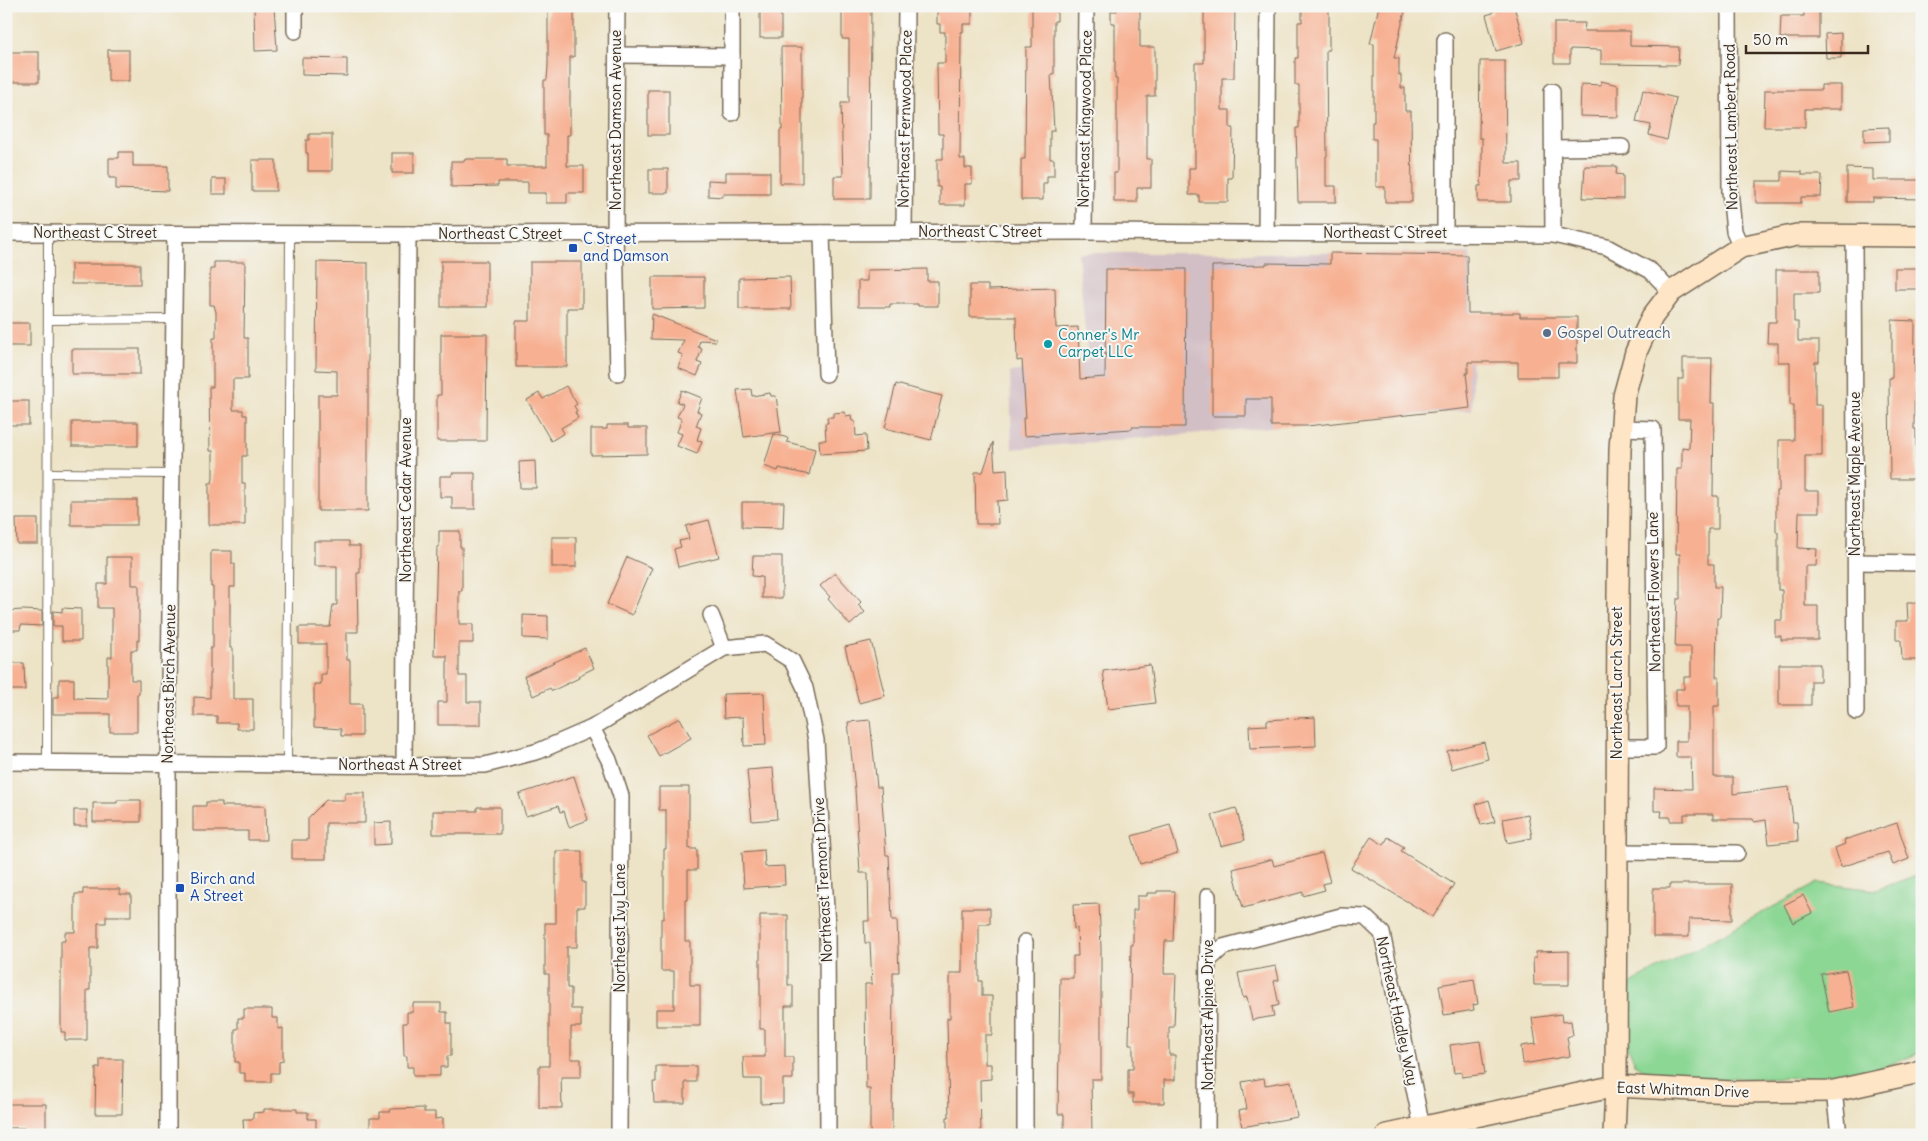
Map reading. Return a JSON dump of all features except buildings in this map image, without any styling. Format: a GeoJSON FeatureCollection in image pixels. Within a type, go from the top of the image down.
{"type":"FeatureCollection","features":[{"type":"Feature","properties":{"kind":"main road"},"geometry":{"type":"LineString","coordinates":[[1671,292],[1741,247],[1797,235],[1922,236]]}},
{"type":"Feature","properties":{"kind":"main road","name":"Northeast Larch Street"},"geometry":{"type":"LineString","coordinates":[[1614,1135],[1616,1086],[1618,585],[1624,396],[1636,352],[1652,317],[1671,292]]}},
{"type":"Feature","properties":{"kind":"main road","name":"East Whitman Drive"},"geometry":{"type":"LineString","coordinates":[[1387,1135],[1616,1086],[1732,1092],[1834,1092],[1922,1070]]}},
{"type":"Feature","properties":{"kind":"street"},"geometry":{"type":"LineString","coordinates":[[295,6],[295,31]]}},
{"type":"Feature","properties":{"kind":"street","name":"Northeast Damson Avenue"},"geometry":{"type":"LineString","coordinates":[[617,6],[615,233],[618,373]]}},
{"type":"Feature","properties":{"kind":"street"},"geometry":{"type":"LineString","coordinates":[[732,6],[732,113]]}},
{"type":"Feature","properties":{"kind":"street","name":"Northeast Fernwood Place"},"geometry":{"type":"LineString","coordinates":[[904,232],[906,6]]}},
{"type":"Feature","properties":{"kind":"street","name":"Northeast Kingwood Place"},"geometry":{"type":"LineString","coordinates":[[1084,232],[1086,6]]}},
{"type":"Feature","properties":{"kind":"street"},"geometry":{"type":"LineString","coordinates":[[1266,233],[1268,6]]}},
{"type":"Feature","properties":{"kind":"street","name":"Northeast Lambert Road"},"geometry":{"type":"LineString","coordinates":[[1729,6],[1730,191],[1734,230],[1741,247]]}},
{"type":"Feature","properties":{"kind":"street"},"geometry":{"type":"LineString","coordinates":[[1445,40],[1445,233]]}},
{"type":"Feature","properties":{"kind":"street"},"geometry":{"type":"LineString","coordinates":[[617,55],[732,56]]}},
{"type":"Feature","properties":{"kind":"street"},"geometry":{"type":"LineString","coordinates":[[1552,91],[1553,235]]}},
{"type":"Feature","properties":{"kind":"street"},"geometry":{"type":"LineString","coordinates":[[1553,148],[1622,148]]}},
{"type":"Feature","properties":{"kind":"street","name":"Northeast C Street"},"geometry":{"type":"LineString","coordinates":[[6,233],[1084,232],[1553,235],[1607,247],[1651,271],[1671,292]]}},
{"type":"Feature","properties":{"kind":"street"},"geometry":{"type":"LineString","coordinates":[[822,233],[826,374]]}},
{"type":"Feature","properties":{"kind":"street","name":"Northeast Birch Avenue"},"geometry":{"type":"LineString","coordinates":[[168,1135],[168,764],[175,234]]}},
{"type":"Feature","properties":{"kind":"street","name":"Northeast Cedar Avenue"},"geometry":{"type":"LineString","coordinates":[[404,766],[408,234]]}},
{"type":"Feature","properties":{"kind":"street","name":"Northeast Maple Avenue"},"geometry":{"type":"LineString","coordinates":[[1854,236],[1856,712]]}},
{"type":"Feature","properties":{"kind":"street","name":"Northeast Flowers Lane"},"geometry":{"type":"LineString","coordinates":[[1617,747],[1656,748],[1652,429],[1622,428]]}},
{"type":"Feature","properties":{"kind":"street"},"geometry":{"type":"LineString","coordinates":[[1856,562],[1922,563]]}},
{"type":"Feature","properties":{"kind":"street"},"geometry":{"type":"LineString","coordinates":[[712,616],[724,648]]}},
{"type":"Feature","properties":{"kind":"street","name":"Northeast A Street"},"geometry":{"type":"LineString","coordinates":[[6,762],[404,766],[485,765],[539,751],[592,728],[724,648],[765,644]]}},
{"type":"Feature","properties":{"kind":"street","name":"Northeast Tremont Drive"},"geometry":{"type":"LineString","coordinates":[[765,644],[792,661],[804,688],[816,740],[827,926],[828,1135]]}},
{"type":"Feature","properties":{"kind":"street","name":"Northeast Ivy Lane"},"geometry":{"type":"LineString","coordinates":[[592,728],[609,760],[621,796],[619,1135]]}},
{"type":"Feature","properties":{"kind":"street"},"geometry":{"type":"LineString","coordinates":[[1616,852],[1737,853]]}},
{"type":"Feature","properties":{"kind":"street","name":"Northeast Alpine Drive"},"geometry":{"type":"LineString","coordinates":[[1207,1135],[1208,896]]}},
{"type":"Feature","properties":{"kind":"street","name":"Northeast Hadley Way"},"geometry":{"type":"LineString","coordinates":[[1208,961],[1223,947],[1341,916],[1366,917],[1382,933],[1422,1127]]}},
{"type":"Feature","properties":{"kind":"street"},"geometry":{"type":"LineString","coordinates":[[1025,942],[1025,1135]]}},
{"type":"Feature","properties":{"kind":"street"},"geometry":{"type":"LineString","coordinates":[[1834,1092],[1839,1135]]}},
{"type":"Feature","properties":{"kind":"lane"},"geometry":{"type":"LineString","coordinates":[[47,762],[48,233]]}},
{"type":"Feature","properties":{"kind":"lane"},"geometry":{"type":"LineString","coordinates":[[286,765],[290,234]]}},
{"type":"Feature","properties":{"kind":"lane"},"geometry":{"type":"LineString","coordinates":[[48,320],[174,319]]}},
{"type":"Feature","properties":{"kind":"lane"},"geometry":{"type":"LineString","coordinates":[[48,473],[172,474]]}},
{"type":"Feature","properties":{"kind":"shaded area"},"geometry":{"type":"Polygon","coordinates":[[[1078,253],[1470,253],[1472,410],[1012,449],[1010,372],[1088,361],[1078,253]]]}},
{"type":"Feature","properties":{"kind":"green space"},"geometry":{"type":"Polygon","coordinates":[[[1922,873],[1922,1052],[1876,1070],[1817,1078],[1725,1079],[1652,1075],[1635,1064],[1627,1044],[1629,985],[1633,982],[1818,883],[1876,890],[1922,873]]]}},
{"type":"Feature","properties":{"kind":"place","name":"C Street and Damson"},"geometry":{"type":"Point","coordinates":[573,248]}},
{"type":"Feature","properties":{"kind":"place","name":"Gospel Outreach"},"geometry":{"type":"Point","coordinates":[1547,333]}},
{"type":"Feature","properties":{"kind":"place","name":"Conner's Mr Carpet LLC"},"geometry":{"type":"Point","coordinates":[1048,344]}},
{"type":"Feature","properties":{"kind":"place","name":"Birch and A Street"},"geometry":{"type":"Point","coordinates":[180,888]}}]}
